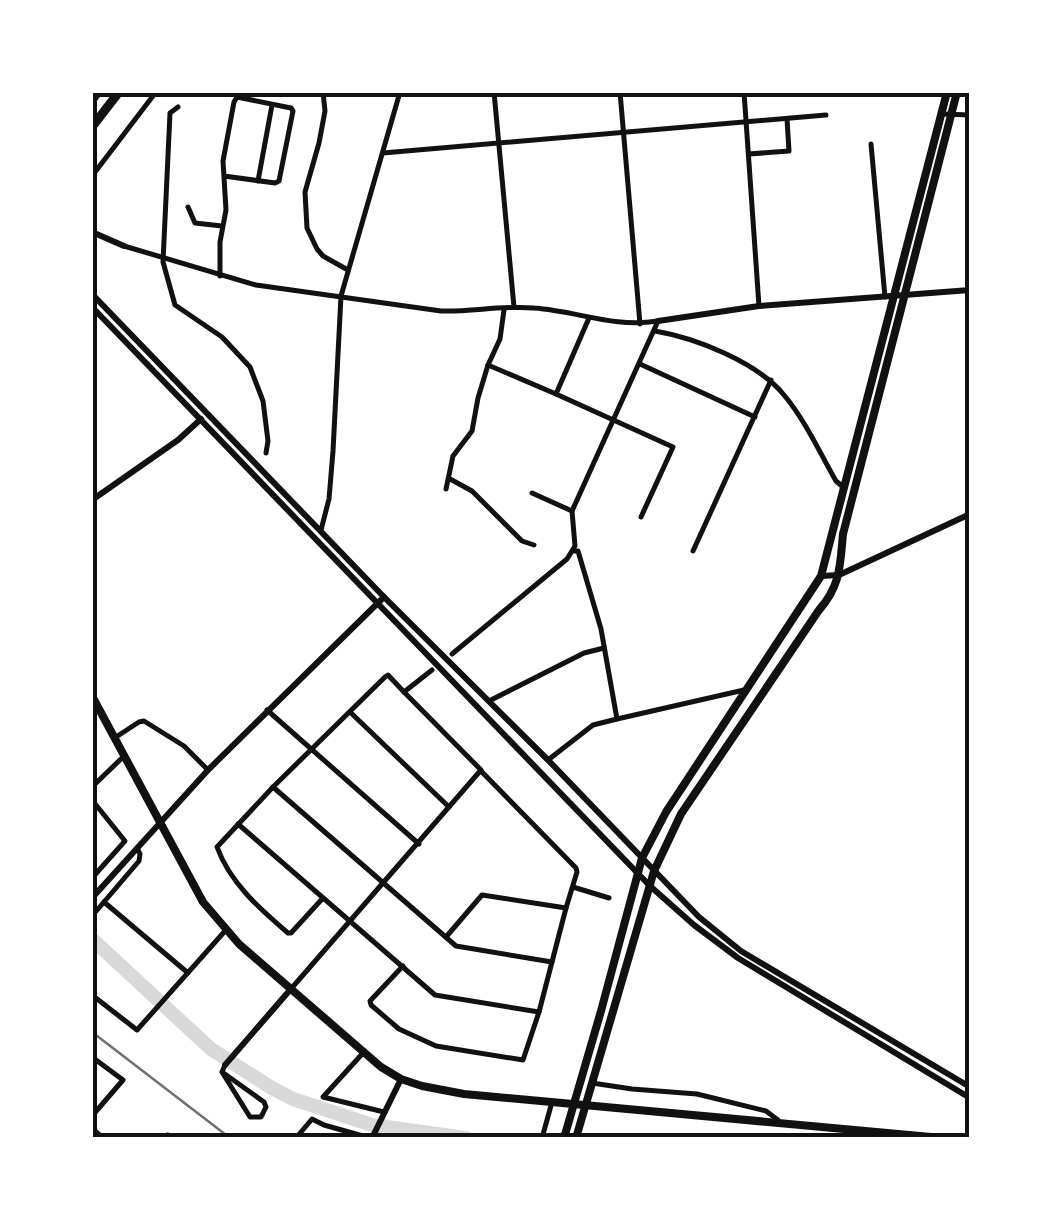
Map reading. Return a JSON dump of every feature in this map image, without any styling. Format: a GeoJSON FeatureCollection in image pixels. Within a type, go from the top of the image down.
{"type":"FeatureCollection","features":[{"type":"Feature","properties":{"kind":"highway"},"geometry":{"type":"LineString","coordinates":[[92,100],[98,92]]}},
{"type":"Feature","properties":{"kind":"highway"},"geometry":{"type":"LineString","coordinates":[[92,127],[119,92]]}},
{"type":"Feature","properties":{"kind":"main road"},"geometry":{"type":"LineString","coordinates":[[576,1138],[654,871],[681,814],[831,596],[840,576],[843,534],[906,295],[947,115],[947,92]]}},
{"type":"Feature","properties":{"kind":"main road"},"geometry":{"type":"LineString","coordinates":[[564,1138],[642,858],[666,812],[821,576],[889,296],[957,92]]}},
{"type":"Feature","properties":{"kind":"main road"},"geometry":{"type":"LineString","coordinates":[[92,696],[203,902],[225,931],[363,1053],[401,1079],[442,1091],[942,1138]]}},
{"type":"Feature","properties":{"kind":"street"},"geometry":{"type":"LineString","coordinates":[[92,176],[156,92]]}},
{"type":"Feature","properties":{"kind":"street"},"geometry":{"type":"LineString","coordinates":[[323,92],[325,111],[305,192],[306,216],[317,249],[348,270]]}},
{"type":"Feature","properties":{"kind":"street"},"geometry":{"type":"LineString","coordinates":[[321,530],[333,452],[342,296],[400,92]]}},
{"type":"Feature","properties":{"kind":"street"},"geometry":{"type":"LineString","coordinates":[[494,92],[514,307]]}},
{"type":"Feature","properties":{"kind":"street"},"geometry":{"type":"LineString","coordinates":[[620,92],[640,324]]}},
{"type":"Feature","properties":{"kind":"street"},"geometry":{"type":"LineString","coordinates":[[744,92],[759,306]]}},
{"type":"Feature","properties":{"kind":"street"},"geometry":{"type":"LineString","coordinates":[[220,276],[226,210],[222,160],[234,102],[237,97],[293,111],[279,181],[274,184],[224,176]]}},
{"type":"Feature","properties":{"kind":"street"},"geometry":{"type":"LineString","coordinates":[[258,181],[272,104]]}},
{"type":"Feature","properties":{"kind":"street"},"geometry":{"type":"LineString","coordinates":[[178,107],[170,113],[164,257],[176,305],[222,337],[250,368],[263,401],[266,453]]}},
{"type":"Feature","properties":{"kind":"street"},"geometry":{"type":"LineString","coordinates":[[382,153],[826,115]]}},
{"type":"Feature","properties":{"kind":"street"},"geometry":{"type":"LineString","coordinates":[[947,115],[970,115]]}},
{"type":"Feature","properties":{"kind":"street"},"geometry":{"type":"LineString","coordinates":[[749,154],[790,151],[787,119]]}},
{"type":"Feature","properties":{"kind":"street"},"geometry":{"type":"LineString","coordinates":[[871,144],[889,296]]}},
{"type":"Feature","properties":{"kind":"street"},"geometry":{"type":"LineString","coordinates":[[188,207],[195,224],[222,226]]}},
{"type":"Feature","properties":{"kind":"street"},"geometry":{"type":"LineString","coordinates":[[92,232],[124,246],[256,285],[440,311],[536,308],[626,324],[759,306],[970,290]]}},
{"type":"Feature","properties":{"kind":"street"},"geometry":{"type":"LineString","coordinates":[[92,294],[698,917],[741,950],[970,1087]]}},
{"type":"Feature","properties":{"kind":"street"},"geometry":{"type":"LineString","coordinates":[[92,306],[650,886],[738,958],[970,1098]]}},
{"type":"Feature","properties":{"kind":"street"},"geometry":{"type":"LineString","coordinates":[[446,489],[453,456],[472,431],[488,365],[500,339],[504,309]]}},
{"type":"Feature","properties":{"kind":"street"},"geometry":{"type":"LineString","coordinates":[[556,394],[589,318]]}},
{"type":"Feature","properties":{"kind":"street"},"geometry":{"type":"LineString","coordinates":[[452,654],[573,551],[572,511],[658,321]]}},
{"type":"Feature","properties":{"kind":"street"},"geometry":{"type":"LineString","coordinates":[[655,330],[708,346],[771,380],[787,398],[836,481],[844,488]]}},
{"type":"Feature","properties":{"kind":"street"},"geometry":{"type":"LineString","coordinates":[[640,364],[754,417]]}},
{"type":"Feature","properties":{"kind":"street"},"geometry":{"type":"LineString","coordinates":[[488,365],[673,448],[641,517]]}},
{"type":"Feature","properties":{"kind":"street"},"geometry":{"type":"LineString","coordinates":[[693,551],[771,380]]}},
{"type":"Feature","properties":{"kind":"street"},"geometry":{"type":"LineString","coordinates":[[92,500],[178,440],[201,419]]}},
{"type":"Feature","properties":{"kind":"street"},"geometry":{"type":"LineString","coordinates":[[450,478],[484,501],[522,541],[534,545]]}},
{"type":"Feature","properties":{"kind":"street"},"geometry":{"type":"LineString","coordinates":[[532,493],[572,511]]}},
{"type":"Feature","properties":{"kind":"street"},"geometry":{"type":"LineString","coordinates":[[821,576],[840,576],[970,514]]}},
{"type":"Feature","properties":{"kind":"street"},"geometry":{"type":"LineString","coordinates":[[573,551],[581,558],[617,719]]}},
{"type":"Feature","properties":{"kind":"street"},"geometry":{"type":"LineString","coordinates":[[92,898],[208,770],[384,597]]}},
{"type":"Feature","properties":{"kind":"street"},"geometry":{"type":"LineString","coordinates":[[487,702],[584,653],[604,648]]}},
{"type":"Feature","properties":{"kind":"street"},"geometry":{"type":"LineString","coordinates":[[404,692],[432,670]]}},
{"type":"Feature","properties":{"kind":"street"},"geometry":{"type":"LineString","coordinates":[[323,898],[288,933],[252,901],[217,848],[310,750],[388,676],[577,872],[523,1060],[436,1046],[398,1029],[370,1002],[403,966]]}},
{"type":"Feature","properties":{"kind":"street"},"geometry":{"type":"LineString","coordinates":[[548,760],[593,726],[746,690]]}},
{"type":"Feature","properties":{"kind":"street"},"geometry":{"type":"LineString","coordinates":[[267,710],[419,844]]}},
{"type":"Feature","properties":{"kind":"street"},"geometry":{"type":"LineString","coordinates":[[350,712],[450,806]]}},
{"type":"Feature","properties":{"kind":"street"},"geometry":{"type":"LineString","coordinates":[[116,737],[144,721],[184,746],[208,770]]}},
{"type":"Feature","properties":{"kind":"street"},"geometry":{"type":"LineString","coordinates":[[92,787],[126,755]]}},
{"type":"Feature","properties":{"kind":"street"},"geometry":{"type":"LineString","coordinates":[[224,1068],[480,770]]}},
{"type":"Feature","properties":{"kind":"street"},"geometry":{"type":"LineString","coordinates":[[273,788],[461,948],[552,962]]}},
{"type":"Feature","properties":{"kind":"street"},"geometry":{"type":"LineString","coordinates":[[92,800],[125,840],[92,878]]}},
{"type":"Feature","properties":{"kind":"street"},"geometry":{"type":"LineString","coordinates":[[238,824],[435,995],[539,1012]]}},
{"type":"Feature","properties":{"kind":"street"},"geometry":{"type":"LineString","coordinates":[[92,916],[139,862],[137,848]]}},
{"type":"Feature","properties":{"kind":"street"},"geometry":{"type":"LineString","coordinates":[[573,887],[609,898]]}},
{"type":"Feature","properties":{"kind":"street"},"geometry":{"type":"LineString","coordinates":[[446,936],[482,895],[566,908]]}},
{"type":"Feature","properties":{"kind":"street"},"geometry":{"type":"LineString","coordinates":[[104,902],[188,973]]}},
{"type":"Feature","properties":{"kind":"street"},"geometry":{"type":"LineString","coordinates":[[92,995],[138,1030],[225,931]]}},
{"type":"Feature","properties":{"kind":"street"},"geometry":{"type":"LineString","coordinates":[[363,1053],[324,1098],[384,1114]]}},
{"type":"Feature","properties":{"kind":"street"},"geometry":{"type":"LineString","coordinates":[[92,1057],[124,1080],[92,1116]]}},
{"type":"Feature","properties":{"kind":"street"},"geometry":{"type":"LineString","coordinates":[[224,1068],[264,1102],[266,1107],[260,1116],[250,1117],[245,1112],[224,1068]]}},
{"type":"Feature","properties":{"kind":"street"},"geometry":{"type":"LineString","coordinates":[[296,1138],[312,1118],[371,1138],[401,1079]]}},
{"type":"Feature","properties":{"kind":"street"},"geometry":{"type":"LineString","coordinates":[[592,1085],[698,1094],[766,1111],[780,1122]]}},
{"type":"Feature","properties":{"kind":"street"},"geometry":{"type":"LineString","coordinates":[[542,1138],[552,1102]]}},
{"type":"Feature","properties":{"kind":"street"},"geometry":{"type":"LineString","coordinates":[[92,1128],[103,1138]]}},
{"type":"Feature","properties":{"kind":"street"},"geometry":{"type":"LineString","coordinates":[[158,1138],[171,1138]]}},
{"type":"Feature","properties":{"kind":"waterway"},"geometry":{"type":"LineString","coordinates":[[92,939],[211,1049],[270,1087],[293,1099],[372,1125],[466,1138]]}},
{"type":"Feature","properties":{"kind":"railway"},"geometry":{"type":"LineString","coordinates":[[92,1032],[230,1138]]}}]}
